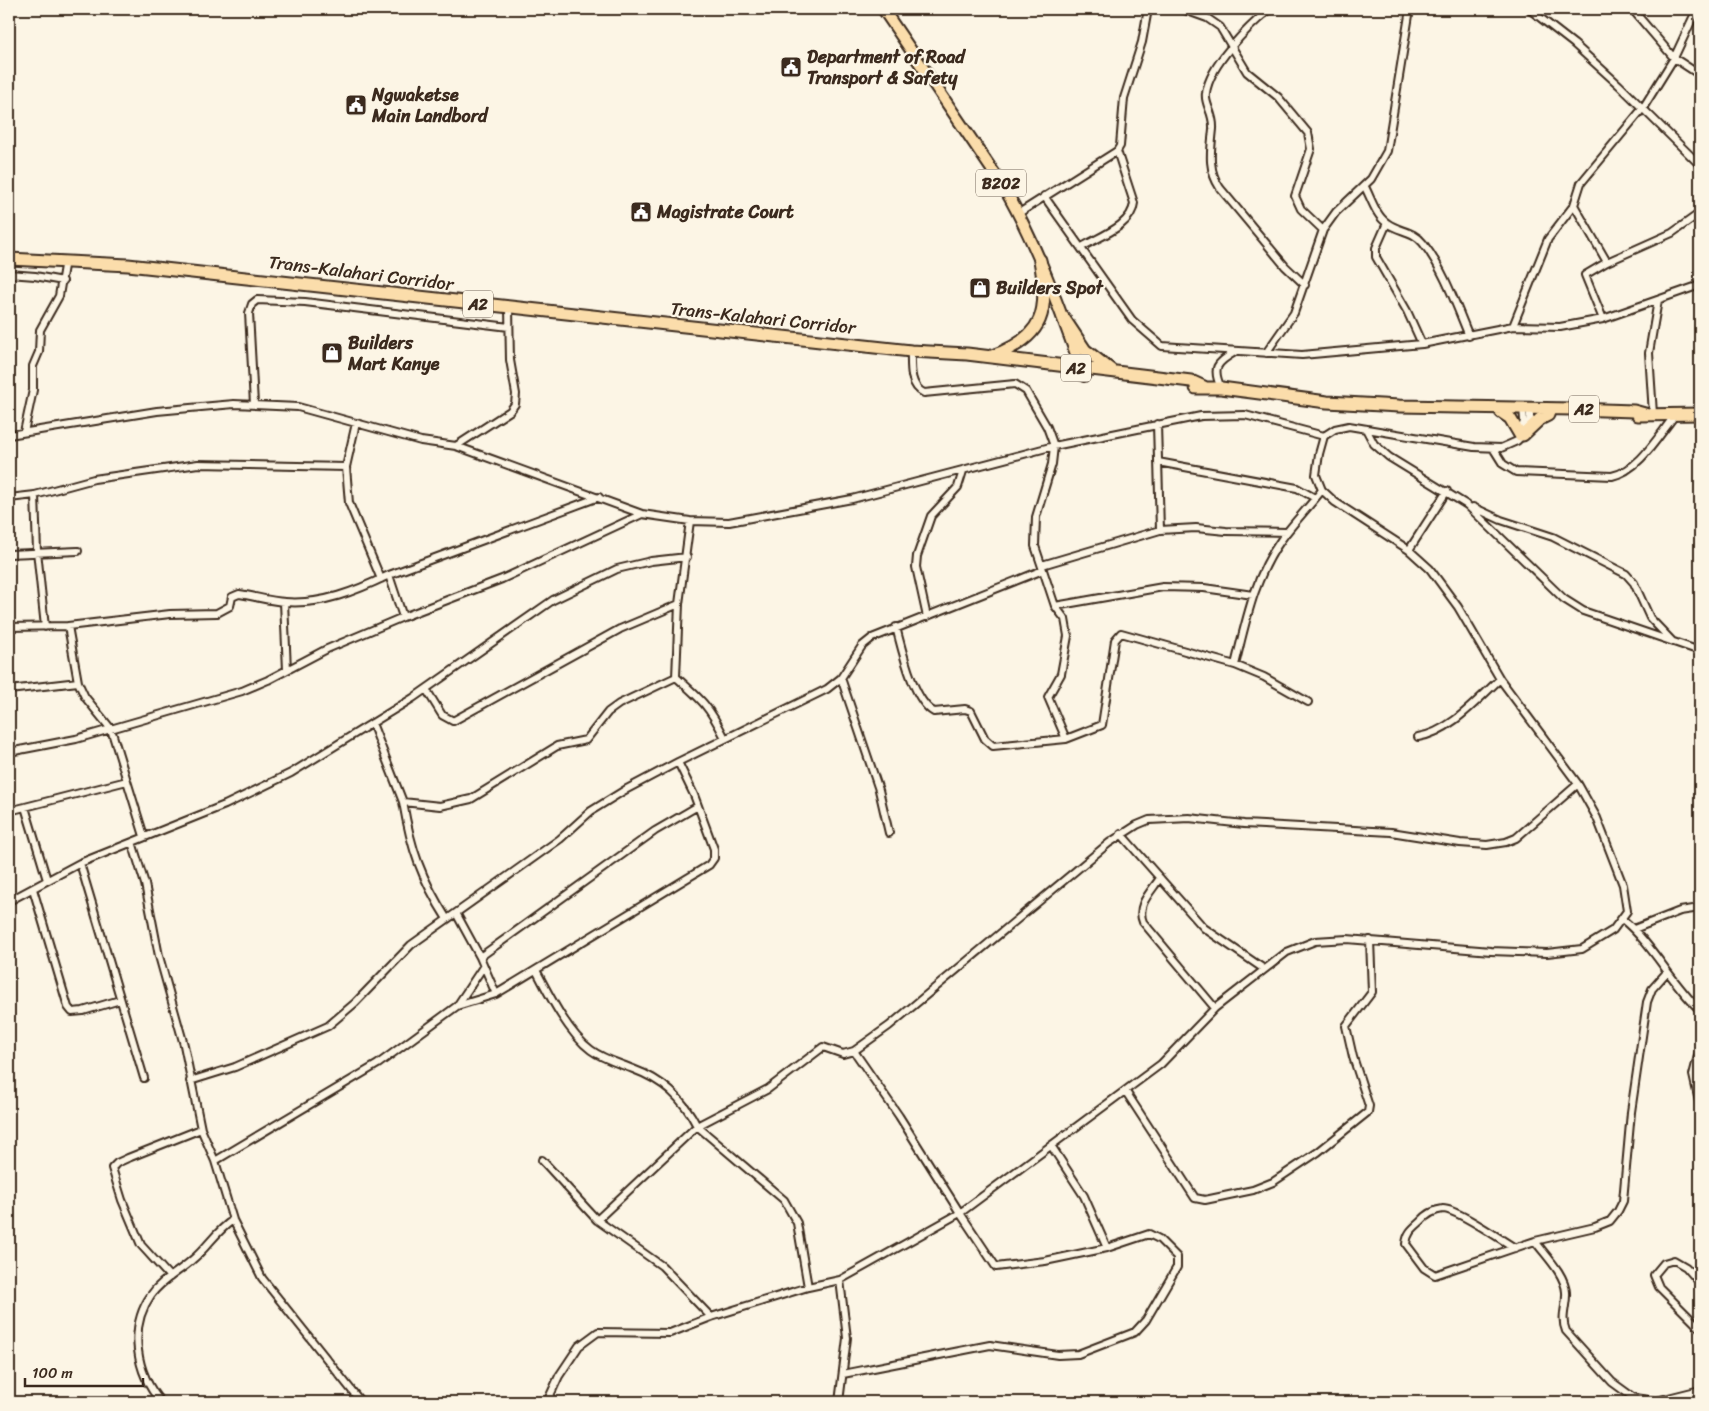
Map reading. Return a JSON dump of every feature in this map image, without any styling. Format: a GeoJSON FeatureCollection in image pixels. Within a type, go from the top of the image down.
{"type":"FeatureCollection","features":[{"type":"Feature","properties":{"kind":"highway","name":"Trans-Kalahari Corridor"},"geometry":{"type":"LineString","coordinates":[[9,259],[65,260],[138,266],[910,351],[990,356],[1190,388],[1221,388],[1327,402],[1527,410]]}},
{"type":"Feature","properties":{"kind":"highway"},"geometry":{"type":"LineString","coordinates":[[990,356],[1015,347],[1025,339],[1037,324],[1044,305],[1045,294],[1040,260]]}},
{"type":"Feature","properties":{"kind":"highway"},"geometry":{"type":"LineString","coordinates":[[1062,317],[1085,350],[1115,373]]}},
{"type":"Feature","properties":{"kind":"highway","name":"Trans-Kalahari Corridor"},"geometry":{"type":"LineString","coordinates":[[948,354],[966,360],[1191,381],[1204,387]]}},
{"type":"Feature","properties":{"kind":"highway","name":"Trans-Kalahari Corridor"},"geometry":{"type":"LineString","coordinates":[[1399,406],[1414,410],[1444,412],[1527,410]]}},
{"type":"Feature","properties":{"kind":"highway","name":"A2"},"geometry":{"type":"LineString","coordinates":[[1527,410],[1634,411],[1649,414]]}},
{"type":"Feature","properties":{"kind":"highway","name":"A2"},"geometry":{"type":"LineString","coordinates":[[1527,410],[1548,415],[1633,416],[1677,413],[1700,414]]}},
{"type":"Feature","properties":{"kind":"highway"},"geometry":{"type":"LineString","coordinates":[[1501,412],[1510,418],[1520,437],[1540,419],[1548,415]]}},
{"type":"Feature","properties":{"kind":"main road","name":"B202"},"geometry":{"type":"LineString","coordinates":[[883,9],[998,178],[1019,213],[1040,260],[1082,372]]}},
{"type":"Feature","properties":{"kind":"street"},"geometry":{"type":"LineString","coordinates":[[1082,247],[1124,223],[1130,217],[1133,210],[1134,203],[1117,151],[1122,136],[1124,98],[1142,42],[1148,9]]}},
{"type":"Feature","properties":{"kind":"street"},"geometry":{"type":"LineString","coordinates":[[1182,9],[1207,18],[1220,27],[1247,72],[1278,97],[1308,133],[1311,149],[1295,196],[1301,209],[1323,230]]}},
{"type":"Feature","properties":{"kind":"street"},"geometry":{"type":"LineString","coordinates":[[1270,9],[1216,66],[1205,94],[1206,102],[1214,119],[1211,172],[1214,180],[1241,214],[1285,266],[1305,285]]}},
{"type":"Feature","properties":{"kind":"street"},"geometry":{"type":"LineString","coordinates":[[1266,353],[1294,314],[1323,230],[1336,212],[1365,187],[1377,171],[1390,142],[1394,99],[1410,9]]}},
{"type":"Feature","properties":{"kind":"street"},"geometry":{"type":"LineString","coordinates":[[1529,9],[1574,44],[1700,165]]}},
{"type":"Feature","properties":{"kind":"street"},"geometry":{"type":"LineString","coordinates":[[1632,9],[1674,58],[1700,75]]}},
{"type":"Feature","properties":{"kind":"street"},"geometry":{"type":"LineString","coordinates":[[1513,326],[1548,239],[1574,205],[1581,183],[1642,108],[1674,58],[1696,9]]}},
{"type":"Feature","properties":{"kind":"street"},"geometry":{"type":"LineString","coordinates":[[1019,213],[1117,151]]}},
{"type":"Feature","properties":{"kind":"street"},"geometry":{"type":"LineString","coordinates":[[1365,187],[1379,214],[1387,223],[1414,234],[1423,242],[1445,279],[1469,336]]}},
{"type":"Feature","properties":{"kind":"street"},"geometry":{"type":"LineString","coordinates":[[1044,196],[1132,320],[1162,346],[1302,355],[1422,344],[1513,326],[1560,326],[1604,319],[1700,285]]}},
{"type":"Feature","properties":{"kind":"street"},"geometry":{"type":"LineString","coordinates":[[1574,205],[1608,262]]}},
{"type":"Feature","properties":{"kind":"street"},"geometry":{"type":"LineString","coordinates":[[1604,319],[1585,275],[1672,232],[1700,213]]}},
{"type":"Feature","properties":{"kind":"street"},"geometry":{"type":"LineString","coordinates":[[1387,223],[1376,248],[1376,257],[1407,311],[1422,344]]}},
{"type":"Feature","properties":{"kind":"street"},"geometry":{"type":"LineString","coordinates":[[24,432],[33,390],[33,366],[39,352],[40,330],[59,296],[65,260]]}},
{"type":"Feature","properties":{"kind":"street"},"geometry":{"type":"LineString","coordinates":[[9,274],[63,281]]}},
{"type":"Feature","properties":{"kind":"street"},"geometry":{"type":"LineString","coordinates":[[254,404],[250,313],[252,304],[257,300],[305,302],[509,327]]}},
{"type":"Feature","properties":{"kind":"street"},"geometry":{"type":"LineString","coordinates":[[1649,414],[1649,354],[1658,300]]}},
{"type":"Feature","properties":{"kind":"street"},"geometry":{"type":"LineString","coordinates":[[456,446],[510,411],[515,404],[516,394],[510,360],[509,308]]}},
{"type":"Feature","properties":{"kind":"street"},"geometry":{"type":"LineString","coordinates":[[910,351],[914,384],[924,393],[1015,384],[1022,386],[1047,427],[1054,446],[1052,464],[1036,517],[1035,546],[1055,606],[1065,619],[1068,636],[1061,674],[1048,697],[1066,739]]}},
{"type":"Feature","properties":{"kind":"street"},"geometry":{"type":"LineString","coordinates":[[1221,388],[1216,376],[1216,368],[1219,363],[1236,352]]}},
{"type":"Feature","properties":{"kind":"street"},"geometry":{"type":"LineString","coordinates":[[9,435],[157,411],[254,404],[298,407],[420,441],[456,446],[642,514],[690,521],[729,522],[770,516],[963,471],[1054,446],[1201,416],[1245,415],[1324,436]]}},
{"type":"Feature","properties":{"kind":"street"},"geometry":{"type":"LineString","coordinates":[[547,1402],[559,1376],[579,1346],[598,1332],[670,1333],[711,1317],[808,1286],[840,1280],[960,1213],[1126,1092],[1161,1064],[1215,1008],[1287,952],[1315,941],[1332,939],[1370,940],[1491,951],[1548,953],[1582,949],[1614,930],[1627,911],[1623,885],[1596,818],[1578,784],[1500,679],[1458,607],[1430,569],[1410,550],[1335,502],[1322,490],[1316,475],[1324,436],[1335,429],[1349,426],[1493,448],[1520,437],[1527,410]]}},
{"type":"Feature","properties":{"kind":"street"},"geometry":{"type":"LineString","coordinates":[[1493,448],[1503,464],[1516,472],[1612,476],[1623,473],[1633,466],[1677,413]]}},
{"type":"Feature","properties":{"kind":"street"},"geometry":{"type":"LineString","coordinates":[[356,423],[346,467],[348,502],[381,579]]}},
{"type":"Feature","properties":{"kind":"street"},"geometry":{"type":"LineString","coordinates":[[1157,424],[1160,530]]}},
{"type":"Feature","properties":{"kind":"street"},"geometry":{"type":"LineString","coordinates":[[1366,429],[1374,444],[1389,457],[1448,491],[1467,505],[1564,599],[1583,611],[1700,651]]}},
{"type":"Feature","properties":{"kind":"street"},"geometry":{"type":"LineString","coordinates":[[1158,462],[1297,488],[1315,498]]}},
{"type":"Feature","properties":{"kind":"street"},"geometry":{"type":"LineString","coordinates":[[9,498],[35,495],[94,479],[198,464],[346,467]]}},
{"type":"Feature","properties":{"kind":"street"},"geometry":{"type":"LineString","coordinates":[[927,617],[916,567],[917,556],[931,516],[958,487],[963,471]]}},
{"type":"Feature","properties":{"kind":"street"},"geometry":{"type":"LineString","coordinates":[[1235,665],[1253,595],[1264,569],[1287,532],[1322,490]]}},
{"type":"Feature","properties":{"kind":"street"},"geometry":{"type":"LineString","coordinates":[[1410,550],[1448,491]]}},
{"type":"Feature","properties":{"kind":"street"},"geometry":{"type":"LineString","coordinates":[[35,495],[37,551],[45,627]]}},
{"type":"Feature","properties":{"kind":"street"},"geometry":{"type":"LineString","coordinates":[[9,627],[68,626],[170,614],[217,613],[230,606],[232,597],[239,594],[284,602],[326,599],[366,587],[389,575],[599,497]]}},
{"type":"Feature","properties":{"kind":"street"},"geometry":{"type":"LineString","coordinates":[[1467,505],[1501,520],[1553,537],[1626,574],[1634,583],[1650,618],[1674,642]]}},
{"type":"Feature","properties":{"kind":"street"},"geometry":{"type":"LineString","coordinates":[[9,752],[111,729],[242,690],[327,650],[404,617],[502,579],[642,514]]}},
{"type":"Feature","properties":{"kind":"street"},"geometry":{"type":"LineString","coordinates":[[676,677],[679,604],[687,557],[690,521]]}},
{"type":"Feature","properties":{"kind":"street"},"geometry":{"type":"LineString","coordinates":[[190,1081],[235,1067],[328,1026],[355,1003],[411,945],[560,839],[591,811],[625,790],[678,762],[802,703],[841,678],[862,646],[872,638],[896,627],[927,617],[1042,568],[1160,530],[1196,528],[1226,531],[1287,532]]}},
{"type":"Feature","properties":{"kind":"street"},"geometry":{"type":"LineString","coordinates":[[9,554],[37,551],[78,551]]}},
{"type":"Feature","properties":{"kind":"street"},"geometry":{"type":"LineString","coordinates":[[9,901],[80,863],[256,791],[316,758],[426,689],[553,600],[617,569],[642,563],[687,557]]}},
{"type":"Feature","properties":{"kind":"street"},"geometry":{"type":"LineString","coordinates":[[389,575],[404,617]]}},
{"type":"Feature","properties":{"kind":"street"},"geometry":{"type":"LineString","coordinates":[[1055,606],[1163,587],[1204,588],[1253,595]]}},
{"type":"Feature","properties":{"kind":"street"},"geometry":{"type":"LineString","coordinates":[[284,602],[287,670]]}},
{"type":"Feature","properties":{"kind":"street"},"geometry":{"type":"LineString","coordinates":[[426,689],[442,715],[453,721],[620,628],[679,604]]}},
{"type":"Feature","properties":{"kind":"street"},"geometry":{"type":"LineString","coordinates":[[68,626],[78,682],[85,697],[111,729],[144,836]]}},
{"type":"Feature","properties":{"kind":"street"},"geometry":{"type":"LineString","coordinates":[[896,627],[905,663],[923,702],[934,712],[965,709],[971,711],[984,738],[993,746],[1066,739],[1102,725],[1115,640],[1120,633],[1235,665],[1264,677],[1308,702]]}},
{"type":"Feature","properties":{"kind":"street"},"geometry":{"type":"LineString","coordinates":[[676,677],[702,699],[714,715],[725,738]]}},
{"type":"Feature","properties":{"kind":"street"},"geometry":{"type":"LineString","coordinates":[[403,802],[440,806],[471,799],[557,746],[586,740],[608,712],[618,704],[676,677]]}},
{"type":"Feature","properties":{"kind":"street"},"geometry":{"type":"LineString","coordinates":[[841,678],[879,790],[889,833]]}},
{"type":"Feature","properties":{"kind":"street"},"geometry":{"type":"LineString","coordinates":[[1418,738],[1434,732],[1455,719],[1500,679]]}},
{"type":"Feature","properties":{"kind":"street"},"geometry":{"type":"LineString","coordinates":[[9,690],[78,682]]}},
{"type":"Feature","properties":{"kind":"street"},"geometry":{"type":"LineString","coordinates":[[372,723],[403,802],[412,848],[421,874],[446,920]]}},
{"type":"Feature","properties":{"kind":"street"},"geometry":{"type":"LineString","coordinates":[[215,1161],[289,1115],[378,1064],[457,1006],[496,994],[712,862],[714,849],[698,806],[678,762]]}},
{"type":"Feature","properties":{"kind":"street"},"geometry":{"type":"LineString","coordinates":[[9,811],[127,781]]}},
{"type":"Feature","properties":{"kind":"street"},"geometry":{"type":"LineString","coordinates":[[597,1220],[697,1126],[768,1089],[823,1047],[842,1054],[854,1051],[889,1026],[1058,883],[1121,834],[1149,820],[1189,818],[1244,824],[1391,832],[1460,843],[1487,845],[1506,842],[1516,838],[1578,784]]}},
{"type":"Feature","properties":{"kind":"street"},"geometry":{"type":"LineString","coordinates":[[480,957],[647,837],[698,806]]}},
{"type":"Feature","properties":{"kind":"street"},"geometry":{"type":"LineString","coordinates":[[25,807],[47,880]]}},
{"type":"Feature","properties":{"kind":"street"},"geometry":{"type":"LineString","coordinates":[[1121,834],[1204,928],[1264,969]]}},
{"type":"Feature","properties":{"kind":"street"},"geometry":{"type":"LineString","coordinates":[[132,842],[145,884],[159,956],[184,1045],[201,1129],[215,1161],[233,1220],[262,1278],[361,1402]]}},
{"type":"Feature","properties":{"kind":"street"},"geometry":{"type":"LineString","coordinates":[[80,863],[144,1078]]}},
{"type":"Feature","properties":{"kind":"street"},"geometry":{"type":"LineString","coordinates":[[1160,878],[1141,906],[1140,915],[1143,922],[1215,1008]]}},
{"type":"Feature","properties":{"kind":"street"},"geometry":{"type":"LineString","coordinates":[[33,889],[68,1007],[72,1012],[84,1011],[120,1000]]}},
{"type":"Feature","properties":{"kind":"street"},"geometry":{"type":"LineString","coordinates":[[1634,929],[1680,911],[1700,908]]}},
{"type":"Feature","properties":{"kind":"street"},"geometry":{"type":"LineString","coordinates":[[456,913],[480,957],[496,994]]}},
{"type":"Feature","properties":{"kind":"street"},"geometry":{"type":"LineString","coordinates":[[1622,919],[1634,929],[1700,1010]]}},
{"type":"Feature","properties":{"kind":"street"},"geometry":{"type":"LineString","coordinates":[[1126,1092],[1195,1198],[1205,1200],[1243,1192],[1273,1182],[1318,1152],[1368,1112],[1369,1106],[1353,1057],[1346,1026],[1372,992],[1370,940]]}},
{"type":"Feature","properties":{"kind":"street"},"geometry":{"type":"LineString","coordinates":[[457,1006],[483,967]]}},
{"type":"Feature","properties":{"kind":"street"},"geometry":{"type":"LineString","coordinates":[[536,970],[563,1016],[588,1048],[612,1062],[656,1079],[668,1088],[684,1104],[697,1126],[784,1200],[796,1223],[808,1286]]}},
{"type":"Feature","properties":{"kind":"street"},"geometry":{"type":"LineString","coordinates":[[1515,1248],[1457,1212],[1445,1209],[1435,1211],[1424,1218],[1407,1236],[1406,1244],[1424,1268],[1435,1274],[1534,1242],[1595,1227],[1610,1221],[1623,1201],[1631,1112],[1647,1002],[1652,989],[1668,972]]}},
{"type":"Feature","properties":{"kind":"street"},"geometry":{"type":"LineString","coordinates":[[1700,1048],[1693,1075],[1700,1106]]}},
{"type":"Feature","properties":{"kind":"street"},"geometry":{"type":"LineString","coordinates":[[844,1374],[990,1345],[1058,1355],[1078,1354],[1135,1332],[1146,1320],[1177,1267],[1177,1258],[1159,1239],[1149,1234],[1107,1248],[999,1268],[994,1264],[960,1213],[938,1174],[854,1051]]}},
{"type":"Feature","properties":{"kind":"street"},"geometry":{"type":"LineString","coordinates":[[170,1277],[142,1245],[122,1200],[112,1168],[117,1163],[128,1158],[201,1129]]}},
{"type":"Feature","properties":{"kind":"street"},"geometry":{"type":"LineString","coordinates":[[1052,1147],[1084,1196],[1107,1248]]}},
{"type":"Feature","properties":{"kind":"street"},"geometry":{"type":"LineString","coordinates":[[542,1160],[597,1220],[662,1266],[711,1317]]}},
{"type":"Feature","properties":{"kind":"street"},"geometry":{"type":"LineString","coordinates":[[161,1402],[152,1389],[138,1354],[137,1334],[151,1295],[170,1277],[193,1260],[223,1226],[233,1220]]}},
{"type":"Feature","properties":{"kind":"street"},"geometry":{"type":"LineString","coordinates":[[1534,1242],[1557,1271],[1566,1290],[1562,1323],[1566,1331],[1612,1382],[1634,1398],[1643,1401],[1656,1401],[1700,1390]]}},
{"type":"Feature","properties":{"kind":"street"},"geometry":{"type":"LineString","coordinates":[[1700,1283],[1686,1267],[1674,1260],[1664,1264],[1654,1275],[1659,1287],[1700,1328]]}},
{"type":"Feature","properties":{"kind":"street"},"geometry":{"type":"LineString","coordinates":[[839,1402],[844,1374],[846,1323],[840,1280]]}},
{"type":"Feature","properties":{"kind":"place","name":"Department of Road Transport & Safety"},"geometry":{"type":"Point","coordinates":[791,67]}},
{"type":"Feature","properties":{"kind":"place","name":"Ngwaketse Main Landbord"},"geometry":{"type":"Point","coordinates":[356,105]}},
{"type":"Feature","properties":{"kind":"place","name":"Magistrate Court"},"geometry":{"type":"Point","coordinates":[641,212]}},
{"type":"Feature","properties":{"kind":"place","name":"Builders Spot"},"geometry":{"type":"Point","coordinates":[980,288]}},
{"type":"Feature","properties":{"kind":"place","name":"Builders Mart Kanye"},"geometry":{"type":"Point","coordinates":[332,353]}}]}
